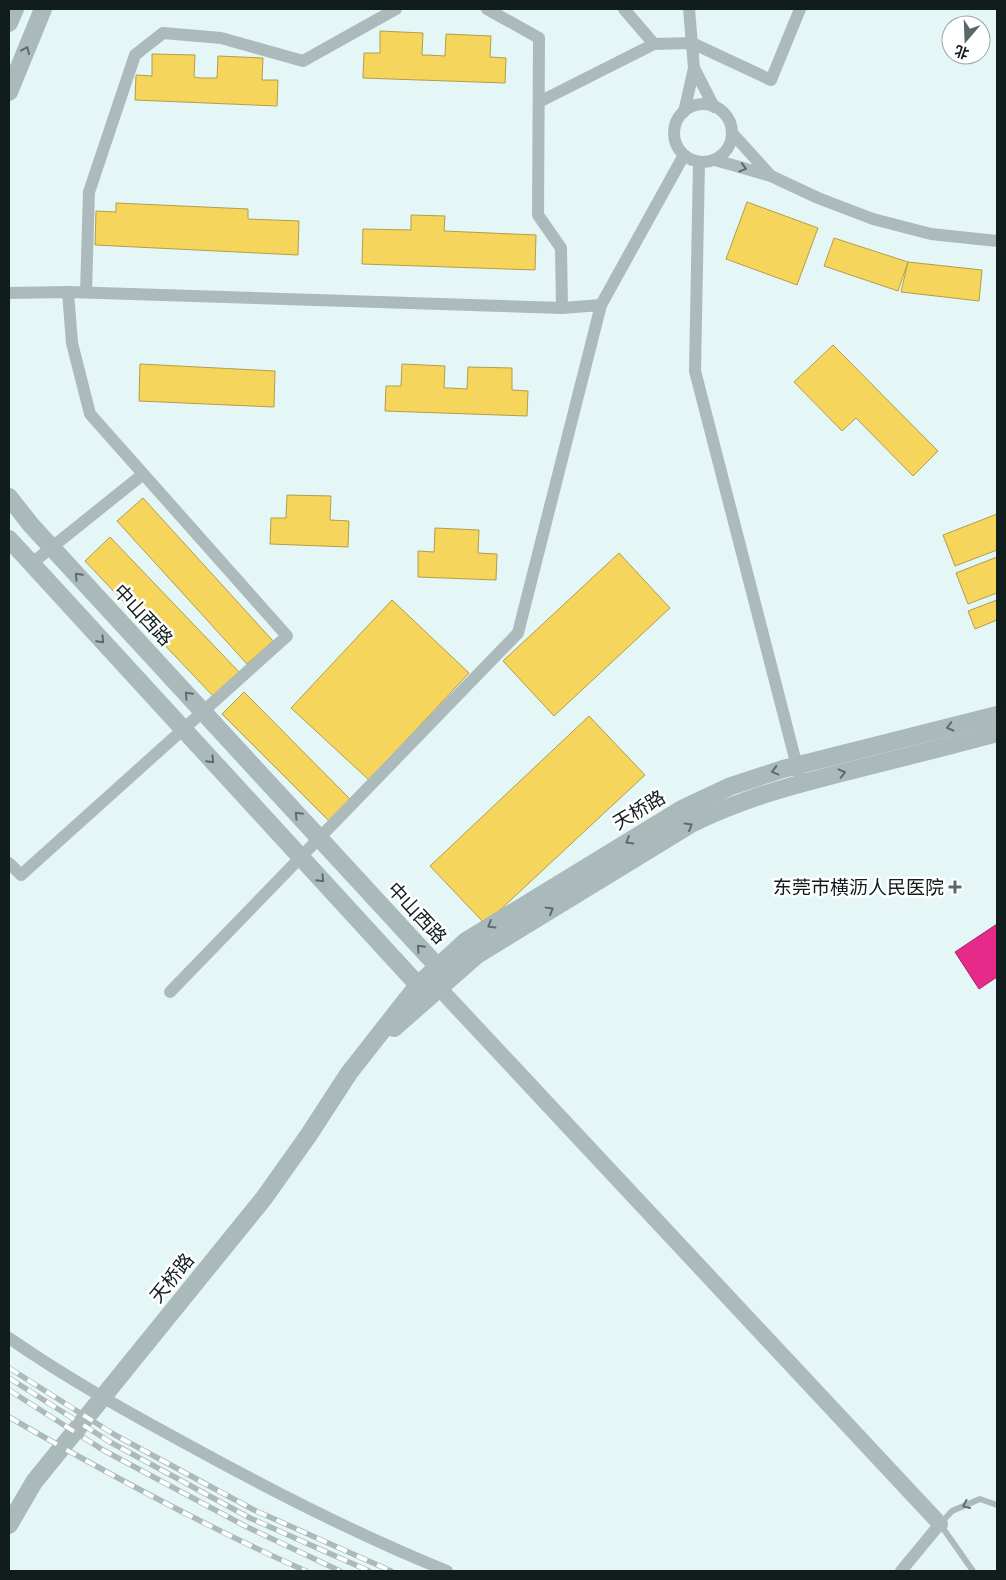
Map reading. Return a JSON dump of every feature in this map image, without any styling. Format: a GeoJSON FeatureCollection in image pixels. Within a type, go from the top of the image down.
{"type":"FeatureCollection","features":[{"type":"Feature","properties":{"kind":"main road"},"geometry":{"type":"LineString","coordinates":[[9,23],[15,9]]}},
{"type":"Feature","properties":{"kind":"main road"},"geometry":{"type":"LineString","coordinates":[[9,92],[44,9]]}},
{"type":"Feature","properties":{"kind":"main road","name":"中山西路"},"geometry":{"type":"LineString","coordinates":[[9,497],[51,547],[438,967],[440,989]]}},
{"type":"Feature","properties":{"kind":"main road"},"geometry":{"type":"LineString","coordinates":[[9,540],[418,985],[440,989]]}},
{"type":"Feature","properties":{"kind":"main road","name":"天桥路"},"geometry":{"type":"LineString","coordinates":[[9,1525],[34,1482],[275,1183],[349,1073],[418,985],[466,941],[682,809],[731,786],[796,766],[997,715]]}},
{"type":"Feature","properties":{"kind":"main road","name":"天桥路"},"geometry":{"type":"LineString","coordinates":[[365,1053],[477,955],[691,824],[738,802],[801,783],[997,733]]}},
{"type":"Feature","properties":{"kind":"street"},"geometry":{"type":"LineString","coordinates":[[86,292],[89,192],[135,55],[163,33],[221,38],[303,61],[391,9],[396,9]]}},
{"type":"Feature","properties":{"kind":"street"},"geometry":{"type":"LineString","coordinates":[[487,9],[539,38],[538,214],[561,248],[562,308]]}},
{"type":"Feature","properties":{"kind":"street"},"geometry":{"type":"LineString","coordinates":[[624,9],[654,44]]}},
{"type":"Feature","properties":{"kind":"street"},"geometry":{"type":"LineString","coordinates":[[684,112],[694,68],[689,9]]}},
{"type":"Feature","properties":{"kind":"street"},"geometry":{"type":"LineString","coordinates":[[539,102],[654,44],[692,43],[771,80],[800,9]]}},
{"type":"Feature","properties":{"kind":"street"},"geometry":{"type":"LineString","coordinates":[[694,68],[714,107],[727,118],[732,133],[772,176]]}},
{"type":"Feature","properties":{"kind":"street"},"geometry":{"type":"LineString","coordinates":[[714,107],[698,105],[684,112],[678,118],[674,134],[678,149],[684,155],[699,162],[715,160],[772,176],[818,198],[873,219],[931,234],[997,240]]}},
{"type":"Feature","properties":{"kind":"street"},"geometry":{"type":"LineString","coordinates":[[715,160],[727,149],[732,133]]}},
{"type":"Feature","properties":{"kind":"street"},"geometry":{"type":"LineString","coordinates":[[170,992],[518,634],[601,305],[684,155]]}},
{"type":"Feature","properties":{"kind":"street"},"geometry":{"type":"LineString","coordinates":[[699,162],[695,371],[801,783]]}},
{"type":"Feature","properties":{"kind":"street"},"geometry":{"type":"LineString","coordinates":[[9,863],[21,875],[287,636],[90,414],[72,343],[68,292]]}},
{"type":"Feature","properties":{"kind":"street"},"geometry":{"type":"LineString","coordinates":[[9,293],[86,292],[562,308],[601,305]]}},
{"type":"Feature","properties":{"kind":"street"},"geometry":{"type":"LineString","coordinates":[[31,564],[142,474]]}},
{"type":"Feature","properties":{"kind":"street"},"geometry":{"type":"LineString","coordinates":[[440,989],[940,1524],[901,1571]]}},
{"type":"Feature","properties":{"kind":"street"},"geometry":{"type":"LineString","coordinates":[[9,1338],[59,1372],[240,1473],[345,1526],[447,1571]]}},
{"type":"Feature","properties":{"kind":"lane"},"geometry":{"type":"LineString","coordinates":[[973,1571],[940,1524],[952,1512],[980,1499],[997,1505]]}},
{"type":"Feature","properties":{"kind":"building: 住宅"},"geometry":{"type":"Polygon","coordinates":[[[380,31],[423,33],[422,55],[445,56],[446,34],[491,36],[490,57],[506,58],[505,83],[363,78],[364,53],[380,53],[380,31]]]}},
{"type":"Feature","properties":{"kind":"building: 住宅"},"geometry":{"type":"Polygon","coordinates":[[[152,54],[195,55],[194,77],[200,78],[217,78],[218,56],[263,58],[262,80],[278,80],[277,106],[135,100],[136,75],[152,76],[152,54]]]}},
{"type":"Feature","properties":{"kind":"building: 住宅"},"geometry":{"type":"Polygon","coordinates":[[[747,202],[818,228],[797,285],[726,259],[747,202]]]}},
{"type":"Feature","properties":{"kind":"building: 住宅"},"geometry":{"type":"Polygon","coordinates":[[[116,203],[248,209],[248,219],[299,221],[298,255],[95,245],[96,211],[116,212],[116,203]]]}},
{"type":"Feature","properties":{"kind":"building: 住宅"},"geometry":{"type":"Polygon","coordinates":[[[411,215],[445,216],[444,231],[536,235],[535,270],[362,264],[363,229],[411,230],[411,215]]]}},
{"type":"Feature","properties":{"kind":"building: 住宅"},"geometry":{"type":"Polygon","coordinates":[[[834,238],[908,262],[898,291],[824,266],[834,238]]]}},
{"type":"Feature","properties":{"kind":"building: 住宅"},"geometry":{"type":"Polygon","coordinates":[[[908,262],[982,270],[979,301],[901,292],[908,262]]]}},
{"type":"Feature","properties":{"kind":"building: 住宅"},"geometry":{"type":"Polygon","coordinates":[[[833,345],[938,451],[913,476],[856,418],[842,431],[794,382],[833,345]]]}},
{"type":"Feature","properties":{"kind":"building: 住宅"},"geometry":{"type":"Polygon","coordinates":[[[140,364],[275,371],[274,407],[139,401],[140,364]]]}},
{"type":"Feature","properties":{"kind":"building: 住宅"},"geometry":{"type":"Polygon","coordinates":[[[402,364],[445,366],[444,388],[467,389],[468,367],[512,368],[512,390],[528,391],[527,416],[385,411],[386,386],[401,386],[402,364]]]}},
{"type":"Feature","properties":{"kind":"building: 住宅"},"geometry":{"type":"Polygon","coordinates":[[[287,495],[331,496],[330,520],[349,521],[348,547],[270,544],[271,518],[286,518],[287,495]]]}},
{"type":"Feature","properties":{"kind":"building: 住宅"},"geometry":{"type":"Polygon","coordinates":[[[143,498],[273,641],[247,664],[117,521],[143,498]]]}},
{"type":"Feature","properties":{"kind":"building: 住宅"},"geometry":{"type":"Polygon","coordinates":[[[997,514],[997,550],[955,566],[943,535],[997,514]]]}},
{"type":"Feature","properties":{"kind":"building: 住宅"},"geometry":{"type":"Polygon","coordinates":[[[435,528],[479,530],[478,553],[497,554],[496,580],[418,577],[418,551],[434,552],[435,528]]]}},
{"type":"Feature","properties":{"kind":"building: 住宅"},"geometry":{"type":"Polygon","coordinates":[[[110,537],[239,672],[213,696],[85,561],[110,537]]]}},
{"type":"Feature","properties":{"kind":"building: 住宅"},"geometry":{"type":"Polygon","coordinates":[[[619,553],[670,608],[554,716],[503,661],[619,553]]]}},
{"type":"Feature","properties":{"kind":"building: 住宅"},"geometry":{"type":"Polygon","coordinates":[[[997,557],[997,593],[968,604],[956,573],[997,557]]]}},
{"type":"Feature","properties":{"kind":"building: 住宅"},"geometry":{"type":"Polygon","coordinates":[[[392,600],[469,673],[369,780],[291,708],[392,600]]]}},
{"type":"Feature","properties":{"kind":"building: 住宅"},"geometry":{"type":"Polygon","coordinates":[[[997,600],[997,620],[975,629],[968,611],[997,600]]]}},
{"type":"Feature","properties":{"kind":"building: 住宅"},"geometry":{"type":"Polygon","coordinates":[[[244,692],[351,800],[330,822],[222,714],[244,692]]]}},
{"type":"Feature","properties":{"kind":"building: 住宅"},"geometry":{"type":"Polygon","coordinates":[[[589,716],[645,775],[485,924],[430,866],[589,716]]]}},
{"type":"Feature","properties":{"kind":"building: 医疗"},"geometry":{"type":"Polygon","coordinates":[[[997,924],[997,977],[979,989],[955,952],[997,924]]]}},
{"type":"Feature","properties":{"kind":"railway"},"geometry":{"type":"LineString","coordinates":[[9,1368],[115,1435],[254,1510],[391,1571]]}},
{"type":"Feature","properties":{"kind":"railway"},"geometry":{"type":"LineString","coordinates":[[9,1378],[110,1442],[250,1518],[369,1571]]}},
{"type":"Feature","properties":{"kind":"railway"},"geometry":{"type":"LineString","coordinates":[[9,1390],[103,1450],[245,1526],[340,1571]]}},
{"type":"Feature","properties":{"kind":"railway"},"geometry":{"type":"LineString","coordinates":[[9,1417],[156,1498],[230,1536],[306,1571]]}},
{"type":"Feature","properties":{"kind":"place","name":"东莞市横沥人民医院"},"geometry":{"type":"Point","coordinates":[955,887]}}]}
